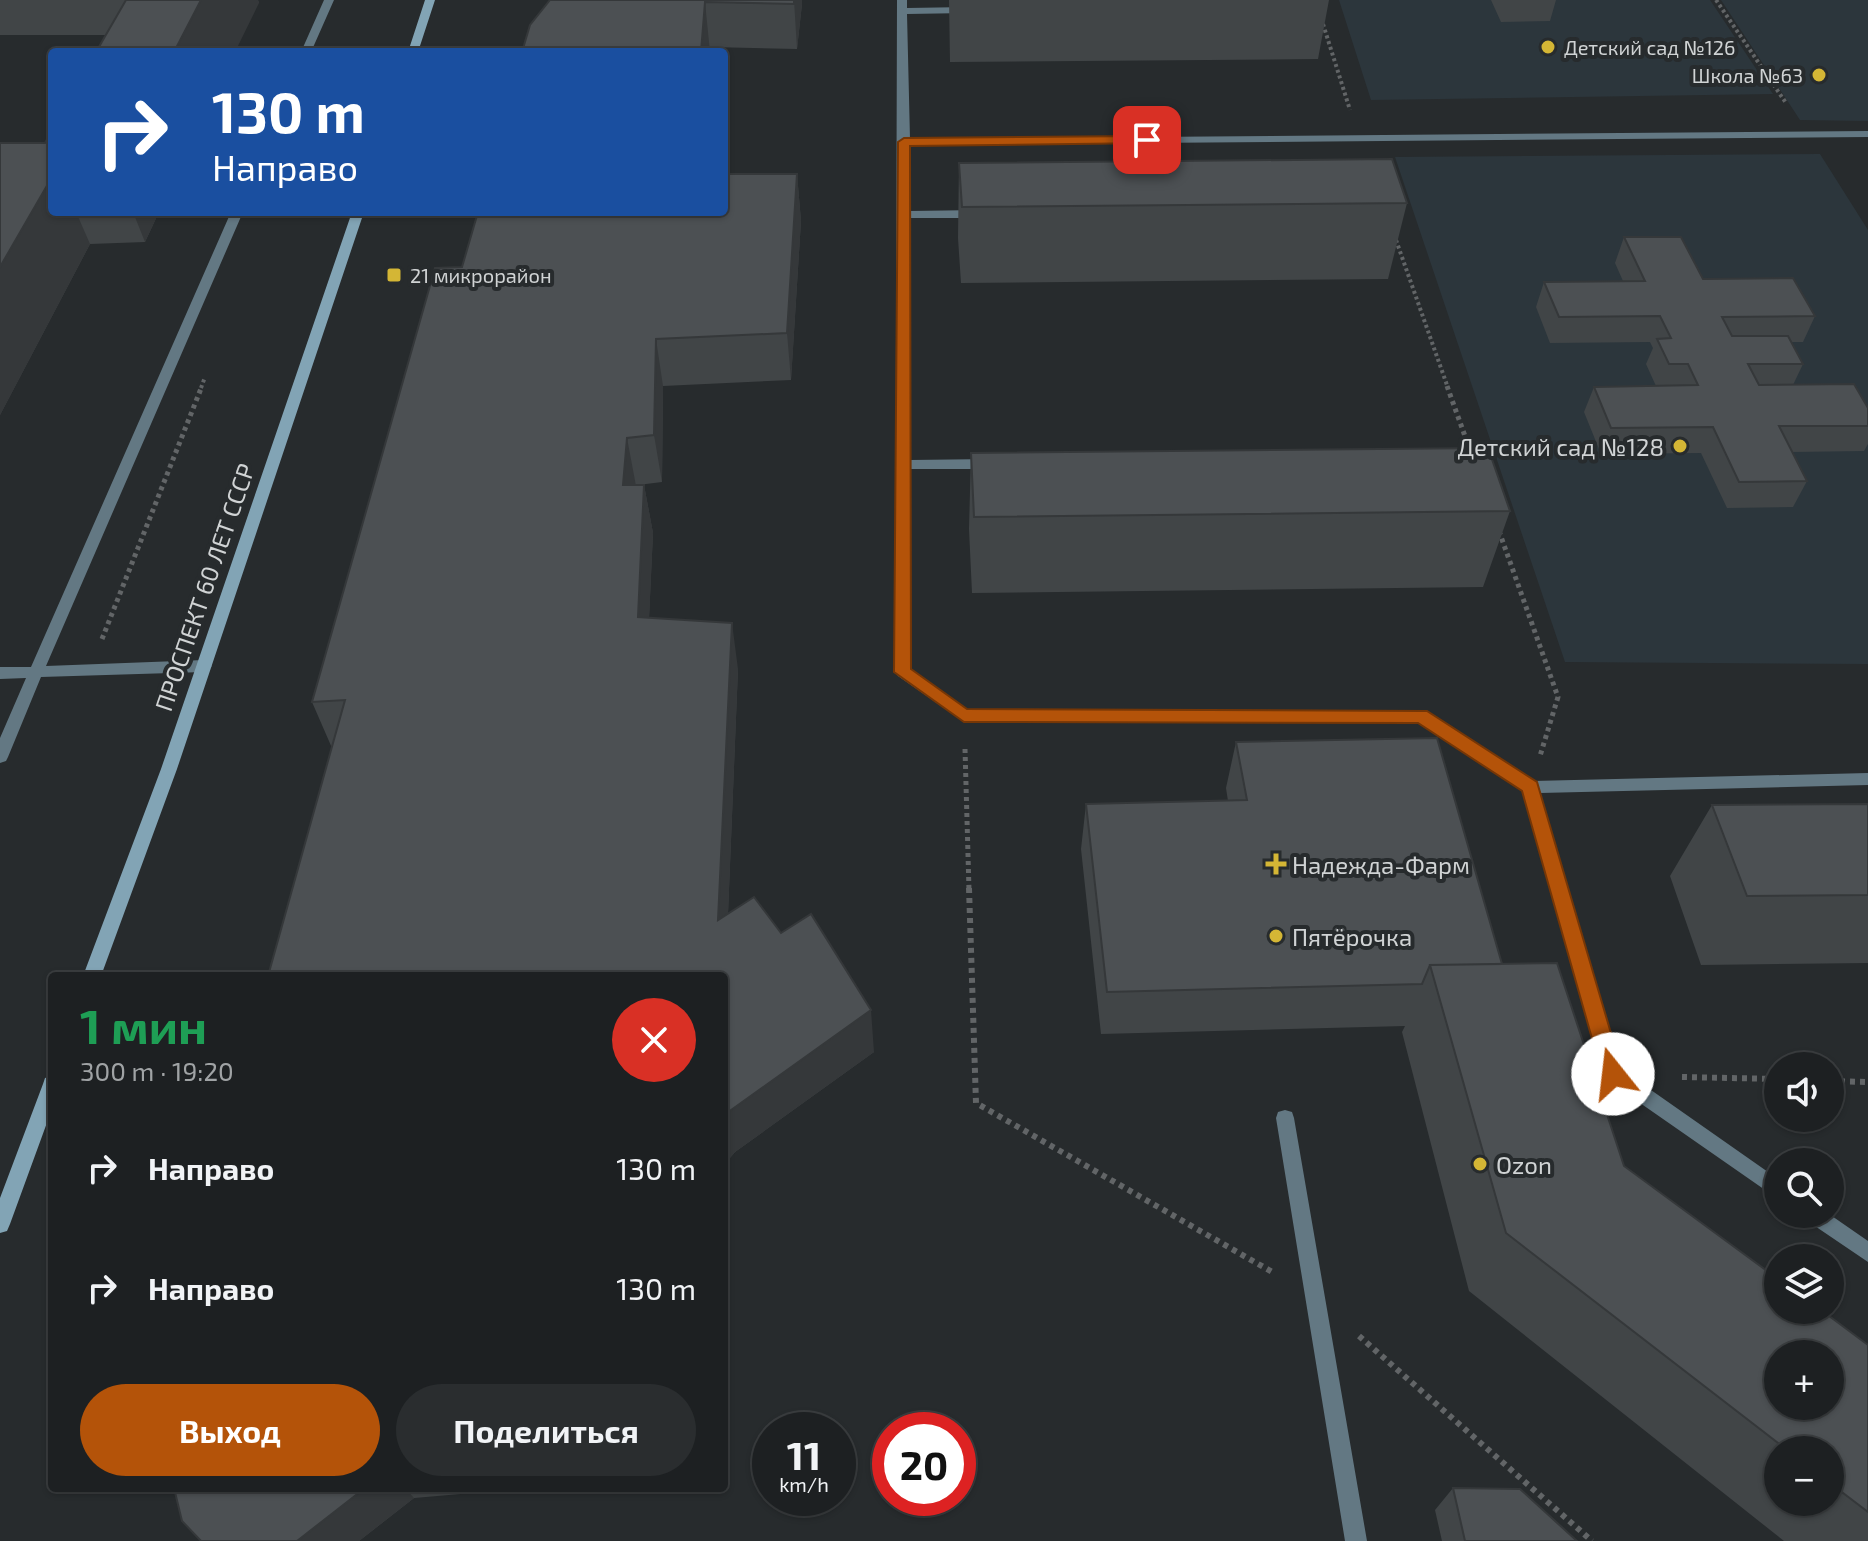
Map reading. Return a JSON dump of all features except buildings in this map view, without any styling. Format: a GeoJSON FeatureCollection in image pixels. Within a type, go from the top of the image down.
{"type":"FeatureCollection","features":[{"type":"Feature","properties":{"kind":"main road"},"geometry":{"type":"LineString","coordinates":[[414,48],[430,0]]}},
{"type":"Feature","properties":{"kind":"main road","name":"ПРОСПЕКТ 60 ЛЕТ СССР"},"geometry":{"type":"LineString","coordinates":[[93,972],[204,666],[357,216]]}},
{"type":"Feature","properties":{"kind":"main road"},"geometry":{"type":"LineString","coordinates":[[0,1224],[48,1095]]}},
{"type":"Feature","properties":{"kind":"lane"},"geometry":{"type":"LineString","coordinates":[[308,48],[329,0]]}},
{"type":"Feature","properties":{"kind":"lane"},"geometry":{"type":"LineString","coordinates":[[979,10],[902,5],[903,672],[964,716],[1421,716],[1530,787],[1868,779]]}},
{"type":"Feature","properties":{"kind":"lane"},"geometry":{"type":"LineString","coordinates":[[904,142],[1868,134]]}},
{"type":"Feature","properties":{"kind":"lane"},"geometry":{"type":"LineString","coordinates":[[903,215],[997,213]]}},
{"type":"Feature","properties":{"kind":"lane"},"geometry":{"type":"LineString","coordinates":[[0,757],[235,216]]}},
{"type":"Feature","properties":{"kind":"lane"},"geometry":{"type":"LineString","coordinates":[[903,465],[1014,463]]}},
{"type":"Feature","properties":{"kind":"lane"},"geometry":{"type":"LineString","coordinates":[[0,673],[204,666]]}},
{"type":"Feature","properties":{"kind":"lane"},"geometry":{"type":"LineString","coordinates":[[1530,787],[1613,1074],[1764,1180]]}},
{"type":"Feature","properties":{"kind":"lane"},"geometry":{"type":"LineString","coordinates":[[1285,1118],[1356,1541]]}},
{"type":"Feature","properties":{"kind":"lane"},"geometry":{"type":"LineString","coordinates":[[1833,1228],[1868,1253]]}},
{"type":"Feature","properties":{"kind":"path"},"geometry":{"type":"LineString","coordinates":[[1716,0],[1806,134]]}},
{"type":"Feature","properties":{"kind":"path"},"geometry":{"type":"LineString","coordinates":[[1318,10],[1360,138]]}},
{"type":"Feature","properties":{"kind":"path"},"geometry":{"type":"LineString","coordinates":[[1395,237],[1472,457]]}},
{"type":"Feature","properties":{"kind":"path"},"geometry":{"type":"LineString","coordinates":[[89,671],[211,363]]}},
{"type":"Feature","properties":{"kind":"path"},"geometry":{"type":"LineString","coordinates":[[1494,517],[1558,697],[1530,787]]}},
{"type":"Feature","properties":{"kind":"path"},"geometry":{"type":"LineString","coordinates":[[964,716],[976,1103],[1315,1297],[1592,1541]]}},
{"type":"Feature","properties":{"kind":"path"},"geometry":{"type":"LineString","coordinates":[[1613,1074],[1764,1079]]}},
{"type":"Feature","properties":{"kind":"path"},"geometry":{"type":"LineString","coordinates":[[1844,1081],[1868,1082]]}},
{"type":"Feature","properties":{"kind":"shaded area","name":"Детский сад №126"},"geometry":{"type":"Polygon","coordinates":[[[1339,0],[1710,0],[1773,94],[1371,100],[1339,0]]]}},
{"type":"Feature","properties":{"kind":"shaded area","name":"Школа №63"},"geometry":{"type":"Polygon","coordinates":[[[1721,0],[1868,0],[1868,121],[1800,120],[1721,0]]]}},
{"type":"Feature","properties":{"kind":"shaded area","name":"Детский сад №128"},"geometry":{"type":"Polygon","coordinates":[[[1820,154],[1868,230],[1868,664],[1565,662],[1395,157],[1820,154]]]}},
{"type":"Feature","properties":{"kind":"place","name":"Детский сад №126"},"geometry":{"type":"Point","coordinates":[1548,47]}},
{"type":"Feature","properties":{"kind":"place","name":"Школа №63"},"geometry":{"type":"Point","coordinates":[1819,75]}},
{"type":"Feature","properties":{"kind":"place","name":"21 микрорайон"},"geometry":{"type":"Point","coordinates":[394,275]}},
{"type":"Feature","properties":{"kind":"place","name":"Детский сад №128"},"geometry":{"type":"Point","coordinates":[1680,446]}},
{"type":"Feature","properties":{"kind":"place","name":"Надежда-Фарм"},"geometry":{"type":"Point","coordinates":[1276,864]}},
{"type":"Feature","properties":{"kind":"place","name":"Пятёрочка"},"geometry":{"type":"Point","coordinates":[1276,936]}},
{"type":"Feature","properties":{"kind":"place","name":"Ozon"},"geometry":{"type":"Point","coordinates":[1480,1164]}},
{"type":"Feature","properties":{"kind":"route"},"geometry":{"type":"LineString","coordinates":[[1147,140],[904,142],[903,672],[964,716],[1421,716],[1530,787],[1613,1074]]}}]}
